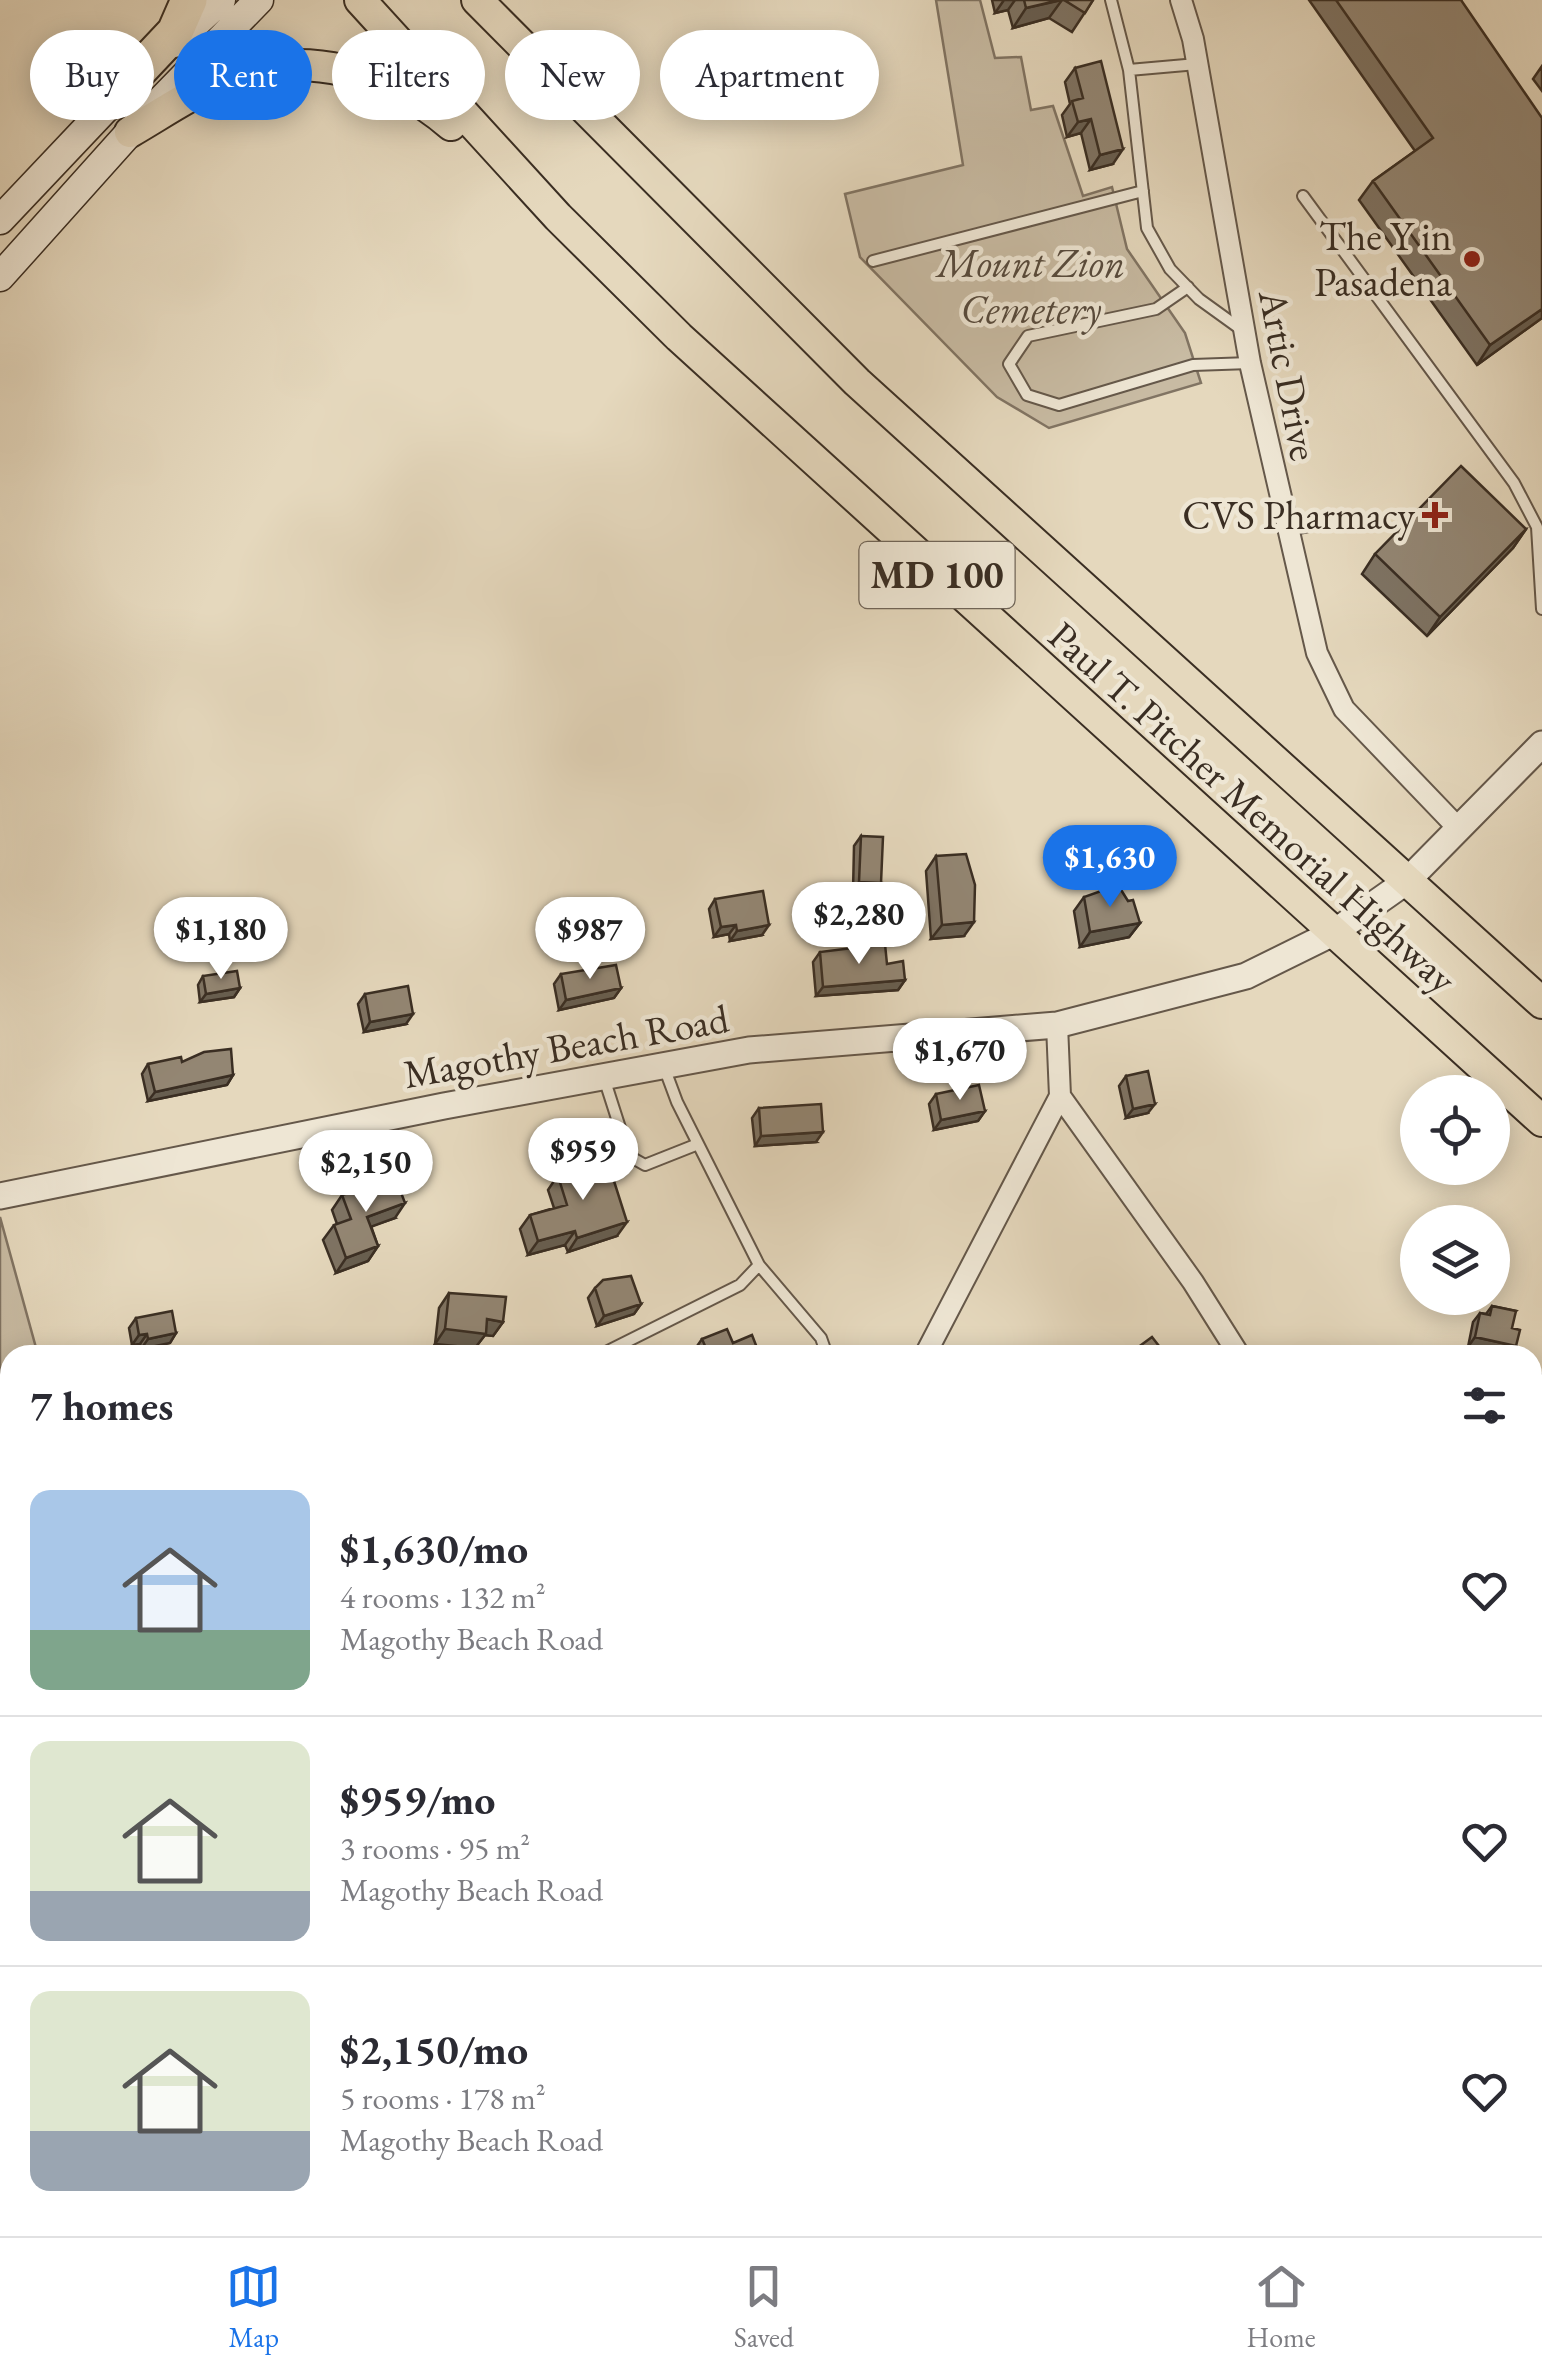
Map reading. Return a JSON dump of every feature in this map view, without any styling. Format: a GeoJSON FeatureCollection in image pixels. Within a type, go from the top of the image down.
{"type":"FeatureCollection","features":[{"type":"Feature","properties":{"kind":"highway"},"geometry":{"type":"LineString","coordinates":[[154,54],[175,32],[189,0]]}},
{"type":"Feature","properties":{"kind":"main road"},"geometry":{"type":"LineString","coordinates":[[154,61],[220,0]]}},
{"type":"Feature","properties":{"kind":"main road"},"geometry":{"type":"LineString","coordinates":[[0,277],[130,132],[259,0]]}},
{"type":"Feature","properties":{"kind":"main road","name":"Paul T. Pitcher Memorial Highway"},"geometry":{"type":"LineString","coordinates":[[360,0],[558,217],[802,453],[1542,1121]]}},
{"type":"Feature","properties":{"kind":"main road","name":"Paul T. Pitcher Memorial Highway"},"geometry":{"type":"LineString","coordinates":[[477,0],[857,382],[1542,1002]]}},
{"type":"Feature","properties":{"kind":"main road"},"geometry":{"type":"LineString","coordinates":[[503,0],[614,140]]}},
{"type":"Feature","properties":{"kind":"main road"},"geometry":{"type":"LineString","coordinates":[[130,132],[224,79],[258,69],[306,64],[352,72],[392,84],[430,107],[558,217]]}},
{"type":"Feature","properties":{"kind":"main road"},"geometry":{"type":"LineString","coordinates":[[0,220],[92,120]]}},
{"type":"Feature","properties":{"kind":"street","name":"Artic Drive"},"geometry":{"type":"LineString","coordinates":[[1181,0],[1198,64],[1250,363],[1317,653],[1344,709],[1460,830]]}},
{"type":"Feature","properties":{"kind":"street","name":"Magothy Beach Road"},"geometry":{"type":"LineString","coordinates":[[0,1196],[749,1050],[1057,1024],[1246,976],[1333,933],[1407,881],[1542,744]]}},
{"type":"Feature","properties":{"kind":"street"},"geometry":{"type":"LineString","coordinates":[[930,1345],[1060,1096],[1057,1024]]}},
{"type":"Feature","properties":{"kind":"street"},"geometry":{"type":"LineString","coordinates":[[1060,1096],[1193,1282],[1233,1345]]}},
{"type":"Feature","properties":{"kind":"lane"},"geometry":{"type":"LineString","coordinates":[[1110,0],[1128,70],[1147,228],[1170,269],[1244,332]]}},
{"type":"Feature","properties":{"kind":"lane"},"geometry":{"type":"LineString","coordinates":[[1128,70],[1198,64]]}},
{"type":"Feature","properties":{"kind":"lane"},"geometry":{"type":"LineString","coordinates":[[872,261],[1142,191]]}},
{"type":"Feature","properties":{"kind":"lane"},"geometry":{"type":"LineString","coordinates":[[1303,196],[1514,483],[1536,527],[1542,609]]}},
{"type":"Feature","properties":{"kind":"lane"},"geometry":{"type":"LineString","coordinates":[[1188,287],[1156,308],[1028,336],[1009,364],[1014,377],[1027,395],[1059,405],[1193,364],[1250,363]]}},
{"type":"Feature","properties":{"kind":"lane"},"geometry":{"type":"LineString","coordinates":[[1286,530],[1338,520]]}},
{"type":"Feature","properties":{"kind":"lane"},"geometry":{"type":"LineString","coordinates":[[664,1066],[759,1265],[823,1345]]}},
{"type":"Feature","properties":{"kind":"lane"},"geometry":{"type":"LineString","coordinates":[[604,1077],[629,1156],[645,1165],[698,1144]]}},
{"type":"Feature","properties":{"kind":"lane"},"geometry":{"type":"LineString","coordinates":[[620,1345],[740,1286],[759,1265]]}},
{"type":"Feature","properties":{"kind":"green space","name":"Mount Zion Cemetery"},"geometry":{"type":"Polygon","coordinates":[[[936,0],[980,0],[995,58],[1021,57],[1031,110],[1053,106],[1083,196],[1112,187],[1127,249],[1185,333],[1201,383],[1049,428],[997,397],[860,257],[845,194],[963,165],[936,0]]]}},
{"type":"Feature","properties":{"kind":"green space"},"geometry":{"type":"Polygon","coordinates":[[[0,1217],[35,1345],[0,1345],[0,1217]]]}},
{"type":"Feature","properties":{"kind":"building"},"geometry":{"type":"Polygon","coordinates":[[[1024,0],[1060,0],[1026,8],[1024,0]]]}},
{"type":"Feature","properties":{"kind":"building"},"geometry":{"type":"Polygon","coordinates":[[[1064,0],[1093,0],[1085,13],[1064,0]]]}},
{"type":"Feature","properties":{"kind":"building"},"geometry":{"type":"Polygon","coordinates":[[[1336,0],[1461,0],[1542,118],[1542,309],[1490,345],[1373,181],[1433,138],[1336,0]]]}},
{"type":"Feature","properties":{"kind":"building"},"geometry":{"type":"Polygon","coordinates":[[[1101,61],[1123,149],[1100,155],[1091,119],[1078,122],[1072,101],[1083,98],[1075,68],[1101,61]]]}},
{"type":"Feature","properties":{"kind":"building","name":"CVS Pharmacy"},"geometry":{"type":"Polygon","coordinates":[[[1461,466],[1526,529],[1440,617],[1375,554],[1461,466]]]}},
{"type":"Feature","properties":{"kind":"building"},"geometry":{"type":"Polygon","coordinates":[[[861,836],[883,837],[881,883],[859,882],[861,836]]]}},
{"type":"Feature","properties":{"kind":"building"},"geometry":{"type":"Polygon","coordinates":[[[966,854],[975,885],[974,922],[942,925],[936,856],[966,854]]]}},
{"type":"Feature","properties":{"kind":"building"},"geometry":{"type":"Polygon","coordinates":[[[1118,885],[1128,901],[1133,900],[1140,923],[1090,932],[1084,897],[1118,885]]]}},
{"type":"Feature","properties":{"kind":"building"},"geometry":{"type":"Polygon","coordinates":[[[763,891],[769,925],[737,931],[736,925],[721,927],[715,899],[763,891]]]}},
{"type":"Feature","properties":{"kind":"building"},"geometry":{"type":"Polygon","coordinates":[[[885,944],[887,964],[903,961],[905,980],[823,987],[820,952],[885,944]]]}},
{"type":"Feature","properties":{"kind":"building"},"geometry":{"type":"Polygon","coordinates":[[[616,965],[621,988],[566,1000],[561,974],[616,965]]]}},
{"type":"Feature","properties":{"kind":"building"},"geometry":{"type":"Polygon","coordinates":[[[237,971],[240,988],[206,994],[203,976],[237,971]]]}},
{"type":"Feature","properties":{"kind":"building"},"geometry":{"type":"Polygon","coordinates":[[[408,986],[413,1014],[370,1022],[365,994],[408,986]]]}},
{"type":"Feature","properties":{"kind":"building"},"geometry":{"type":"Polygon","coordinates":[[[231,1049],[233,1075],[155,1092],[148,1064],[181,1057],[182,1062],[204,1052],[231,1049]]]}},
{"type":"Feature","properties":{"kind":"building"},"geometry":{"type":"Polygon","coordinates":[[[1148,1071],[1155,1104],[1133,1109],[1126,1076],[1148,1071]]]}},
{"type":"Feature","properties":{"kind":"building"},"geometry":{"type":"Polygon","coordinates":[[[979,1085],[985,1111],[941,1120],[936,1094],[979,1085]]]}},
{"type":"Feature","properties":{"kind":"building"},"geometry":{"type":"Polygon","coordinates":[[[821,1104],[823,1132],[761,1136],[759,1108],[821,1104]]]}},
{"type":"Feature","properties":{"kind":"building"},"geometry":{"type":"Polygon","coordinates":[[[607,1159],[627,1222],[577,1238],[575,1231],[538,1241],[530,1215],[567,1205],[558,1176],[563,1174],[562,1169],[607,1159]]]}},
{"type":"Feature","properties":{"kind":"building"},"geometry":{"type":"Polygon","coordinates":[[[395,1177],[405,1203],[367,1217],[378,1246],[346,1258],[334,1225],[351,1219],[342,1195],[395,1177]]]}},
{"type":"Feature","properties":{"kind":"building"},"geometry":{"type":"Polygon","coordinates":[[[631,1276],[641,1304],[604,1316],[595,1288],[603,1280],[631,1276]]]}},
{"type":"Feature","properties":{"kind":"building"},"geometry":{"type":"Polygon","coordinates":[[[449,1293],[506,1297],[503,1322],[487,1319],[486,1334],[445,1329],[449,1293]]]}},
{"type":"Feature","properties":{"kind":"building"},"geometry":{"type":"Polygon","coordinates":[[[1510,1310],[1516,1311],[1512,1328],[1520,1330],[1516,1345],[1475,1337],[1480,1315],[1510,1315],[1510,1310]]]}},
{"type":"Feature","properties":{"kind":"building"},"geometry":{"type":"Polygon","coordinates":[[[172,1311],[176,1333],[148,1339],[147,1334],[139,1335],[136,1318],[172,1311]]]}},
{"type":"Feature","properties":{"kind":"building"},"geometry":{"type":"Polygon","coordinates":[[[727,1329],[733,1343],[752,1335],[756,1345],[705,1345],[702,1339],[727,1329]]]}},
{"type":"Feature","properties":{"kind":"building"},"geometry":{"type":"Polygon","coordinates":[[[1152,1337],[1158,1345],[1141,1345],[1152,1337]]]}},
{"type":"Feature","properties":{"kind":"place","name":"The Y in Pasadena"},"geometry":{"type":"Point","coordinates":[1472,259]}},
{"type":"Feature","properties":{"kind":"place","name":"CVS Pharmacy"},"geometry":{"type":"Point","coordinates":[1435,515]}}]}
